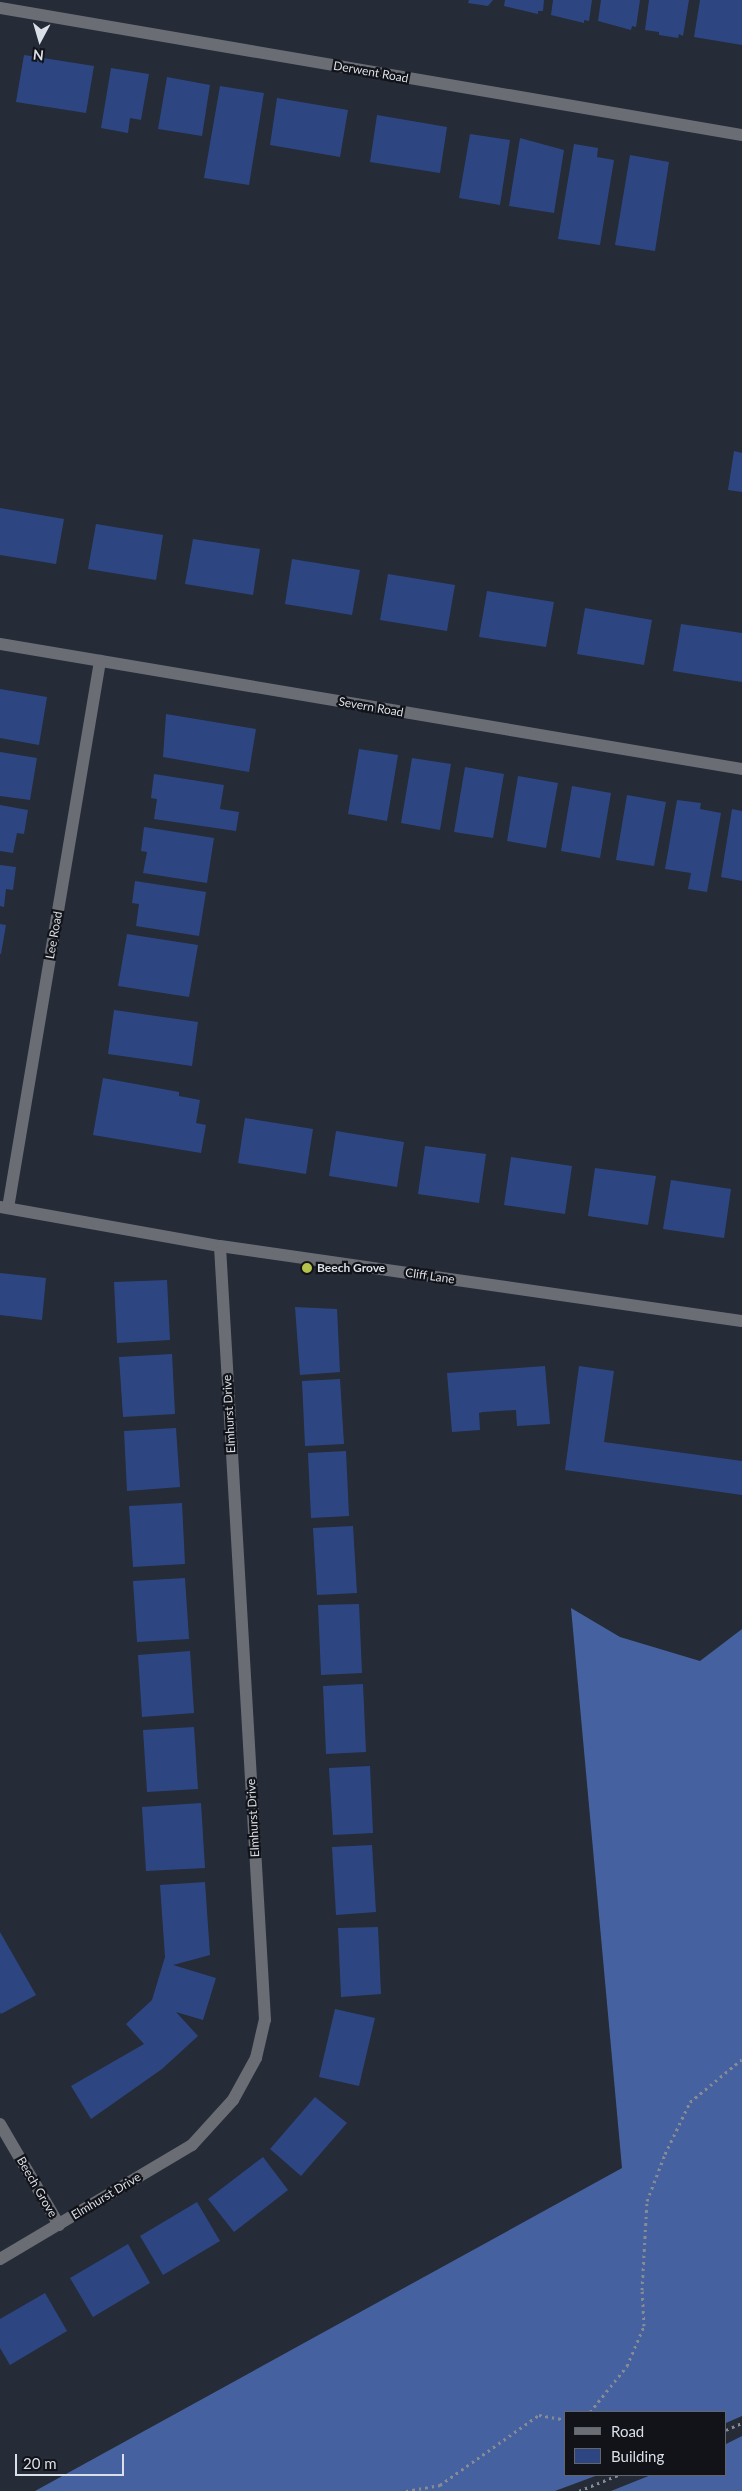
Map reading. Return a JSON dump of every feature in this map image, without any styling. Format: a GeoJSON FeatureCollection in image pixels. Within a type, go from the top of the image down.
{"type":"FeatureCollection","features":[{"type":"Feature","properties":{"kind":"street","name":"Derwent Road"},"geometry":{"type":"LineString","coordinates":[[0,8],[742,135]]}},
{"type":"Feature","properties":{"kind":"street","name":"Severn Road"},"geometry":{"type":"LineString","coordinates":[[0,644],[742,769]]}},
{"type":"Feature","properties":{"kind":"street","name":"Lee Road"},"geometry":{"type":"LineString","coordinates":[[4,1207],[100,662]]}},
{"type":"Feature","properties":{"kind":"street","name":"Cliff Lane"},"geometry":{"type":"LineString","coordinates":[[4,1207],[220,1246],[742,1321]]}},
{"type":"Feature","properties":{"kind":"street","name":"Elmhurst Drive"},"geometry":{"type":"LineString","coordinates":[[0,2259],[192,2145],[233,2100],[256,2058],[265,2020],[220,1246]]}},
{"type":"Feature","properties":{"kind":"street","name":"Beech Grove"},"geometry":{"type":"LineString","coordinates":[[0,2124],[59,2225]]}},
{"type":"Feature","properties":{"kind":"path"},"geometry":{"type":"LineString","coordinates":[[591,2411],[627,2366],[644,2326],[642,2290],[648,2201],[666,2154],[690,2102],[742,2059]]}},
{"type":"Feature","properties":{"kind":"path"},"geometry":{"type":"LineString","coordinates":[[406,2491],[440,2485],[539,2415],[564,2420]]}},
{"type":"Feature","properties":{"kind":"path"},"geometry":{"type":"LineString","coordinates":[[727,2430],[742,2423]]}},
{"type":"Feature","properties":{"kind":"path"},"geometry":{"type":"LineString","coordinates":[[579,2491],[616,2476]]}},
{"type":"Feature","properties":{"kind":"shaded area"},"geometry":{"type":"Polygon","coordinates":[[[571,1608],[620,1637],[700,1661],[742,1629],[742,2416],[727,2423],[727,2411],[564,2411],[564,2476],[595,2476],[555,2491],[35,2491],[622,2168],[571,1608]]]}},
{"type":"Feature","properties":{"kind":"shaded area"},"geometry":{"type":"Polygon","coordinates":[[[742,2436],[742,2491],[611,2491],[648,2476],[727,2476],[727,2444],[742,2436]]]}},
{"type":"Feature","properties":{"kind":"building"},"geometry":{"type":"Polygon","coordinates":[[[469,0],[493,0],[488,6],[468,3],[469,0]]]}},
{"type":"Feature","properties":{"kind":"building"},"geometry":{"type":"Polygon","coordinates":[[[505,0],[544,0],[543,11],[538,11],[538,14],[504,6],[505,0]]]}},
{"type":"Feature","properties":{"kind":"building"},"geometry":{"type":"Polygon","coordinates":[[[553,0],[592,0],[589,21],[584,20],[584,23],[551,15],[553,0]]]}},
{"type":"Feature","properties":{"kind":"building"},"geometry":{"type":"Polygon","coordinates":[[[601,0],[640,0],[636,27],[632,26],[631,30],[598,21],[601,0]]]}},
{"type":"Feature","properties":{"kind":"building"},"geometry":{"type":"Polygon","coordinates":[[[649,0],[689,0],[683,36],[679,34],[678,38],[659,35],[659,32],[645,30],[649,0]]]}},
{"type":"Feature","properties":{"kind":"building"},"geometry":{"type":"Polygon","coordinates":[[[700,0],[742,0],[742,45],[694,37],[700,0]]]}},
{"type":"Feature","properties":{"kind":"building"},"geometry":{"type":"Polygon","coordinates":[[[24,55],[94,66],[86,113],[16,102],[24,55]]]}},
{"type":"Feature","properties":{"kind":"building"},"geometry":{"type":"Polygon","coordinates":[[[111,68],[149,74],[141,120],[130,118],[128,133],[101,128],[111,68]]]}},
{"type":"Feature","properties":{"kind":"building"},"geometry":{"type":"Polygon","coordinates":[[[167,77],[210,85],[202,136],[158,129],[167,77]]]}},
{"type":"Feature","properties":{"kind":"building"},"geometry":{"type":"Polygon","coordinates":[[[220,86],[264,93],[249,185],[204,178],[220,86]]]}},
{"type":"Feature","properties":{"kind":"building"},"geometry":{"type":"Polygon","coordinates":[[[277,98],[348,110],[340,157],[270,145],[277,98]]]}},
{"type":"Feature","properties":{"kind":"building"},"geometry":{"type":"Polygon","coordinates":[[[377,115],[447,127],[440,173],[370,162],[377,115]]]}},
{"type":"Feature","properties":{"kind":"building"},"geometry":{"type":"Polygon","coordinates":[[[470,134],[510,140],[500,205],[459,198],[470,134]]]}},
{"type":"Feature","properties":{"kind":"building"},"geometry":{"type":"Polygon","coordinates":[[[520,138],[564,150],[554,213],[509,206],[520,138]]]}},
{"type":"Feature","properties":{"kind":"building"},"geometry":{"type":"Polygon","coordinates":[[[574,144],[598,148],[597,157],[614,160],[600,245],[558,239],[574,144]]]}},
{"type":"Feature","properties":{"kind":"building"},"geometry":{"type":"Polygon","coordinates":[[[630,155],[669,162],[655,251],[615,245],[630,155]]]}},
{"type":"Feature","properties":{"kind":"building"},"geometry":{"type":"Polygon","coordinates":[[[734,451],[742,453],[742,492],[728,490],[734,451]]]}},
{"type":"Feature","properties":{"kind":"building"},"geometry":{"type":"Polygon","coordinates":[[[0,508],[64,519],[56,564],[0,555],[0,508]]]}},
{"type":"Feature","properties":{"kind":"building"},"geometry":{"type":"Polygon","coordinates":[[[96,524],[163,535],[156,580],[88,569],[96,524]]]}},
{"type":"Feature","properties":{"kind":"building"},"geometry":{"type":"Polygon","coordinates":[[[193,539],[260,549],[253,595],[185,584],[193,539]]]}},
{"type":"Feature","properties":{"kind":"building"},"geometry":{"type":"Polygon","coordinates":[[[292,559],[360,570],[352,615],[285,604],[292,559]]]}},
{"type":"Feature","properties":{"kind":"building"},"geometry":{"type":"Polygon","coordinates":[[[388,574],[455,585],[447,631],[380,620],[388,574]]]}},
{"type":"Feature","properties":{"kind":"building"},"geometry":{"type":"Polygon","coordinates":[[[487,591],[554,602],[546,647],[479,637],[487,591]]]}},
{"type":"Feature","properties":{"kind":"building"},"geometry":{"type":"Polygon","coordinates":[[[585,608],[652,620],[644,665],[577,654],[585,608]]]}},
{"type":"Feature","properties":{"kind":"building"},"geometry":{"type":"Polygon","coordinates":[[[681,624],[742,633],[742,682],[673,671],[681,624]]]}},
{"type":"Feature","properties":{"kind":"building"},"geometry":{"type":"Polygon","coordinates":[[[0,689],[47,697],[39,745],[0,738],[0,689]]]}},
{"type":"Feature","properties":{"kind":"building"},"geometry":{"type":"Polygon","coordinates":[[[166,714],[256,729],[249,772],[163,757],[166,714]]]}},
{"type":"Feature","properties":{"kind":"building"},"geometry":{"type":"Polygon","coordinates":[[[359,749],[398,755],[387,821],[348,814],[359,749]]]}},
{"type":"Feature","properties":{"kind":"building"},"geometry":{"type":"Polygon","coordinates":[[[0,752],[37,758],[30,800],[0,796],[0,752]]]}},
{"type":"Feature","properties":{"kind":"building"},"geometry":{"type":"Polygon","coordinates":[[[412,758],[451,764],[440,830],[401,823],[412,758]]]}},
{"type":"Feature","properties":{"kind":"building"},"geometry":{"type":"Polygon","coordinates":[[[465,767],[504,774],[493,838],[454,832],[465,767]]]}},
{"type":"Feature","properties":{"kind":"building"},"geometry":{"type":"Polygon","coordinates":[[[154,774],[224,785],[220,809],[239,812],[236,831],[154,819],[157,799],[151,798],[154,774]]]}},
{"type":"Feature","properties":{"kind":"building"},"geometry":{"type":"Polygon","coordinates":[[[518,776],[558,783],[546,848],[507,841],[518,776]]]}},
{"type":"Feature","properties":{"kind":"building"},"geometry":{"type":"Polygon","coordinates":[[[572,786],[611,793],[600,858],[561,851],[572,786]]]}},
{"type":"Feature","properties":{"kind":"building"},"geometry":{"type":"Polygon","coordinates":[[[627,795],[666,802],[654,866],[616,860],[627,795]]]}},
{"type":"Feature","properties":{"kind":"building"},"geometry":{"type":"Polygon","coordinates":[[[677,800],[701,803],[700,809],[721,813],[707,892],[688,889],[691,873],[665,869],[677,800]]]}},
{"type":"Feature","properties":{"kind":"building"},"geometry":{"type":"Polygon","coordinates":[[[0,805],[28,810],[24,834],[17,833],[13,853],[0,851],[0,805]]]}},
{"type":"Feature","properties":{"kind":"building"},"geometry":{"type":"Polygon","coordinates":[[[732,809],[742,811],[742,881],[721,877],[732,809]]]}},
{"type":"Feature","properties":{"kind":"building"},"geometry":{"type":"Polygon","coordinates":[[[144,827],[214,838],[207,883],[143,873],[147,852],[141,851],[144,827]]]}},
{"type":"Feature","properties":{"kind":"building"},"geometry":{"type":"Polygon","coordinates":[[[0,865],[16,867],[13,890],[6,889],[4,907],[0,906],[0,865]]]}},
{"type":"Feature","properties":{"kind":"building"},"geometry":{"type":"Polygon","coordinates":[[[135,881],[206,892],[199,936],[136,926],[139,904],[132,903],[135,881]]]}},
{"type":"Feature","properties":{"kind":"building"},"geometry":{"type":"Polygon","coordinates":[[[0,924],[6,925],[1,954],[0,954],[0,924]]]}},
{"type":"Feature","properties":{"kind":"building"},"geometry":{"type":"Polygon","coordinates":[[[127,934],[198,945],[189,997],[118,986],[127,934]]]}},
{"type":"Feature","properties":{"kind":"building"},"geometry":{"type":"Polygon","coordinates":[[[114,1010],[198,1022],[192,1066],[108,1054],[114,1010]]]}},
{"type":"Feature","properties":{"kind":"building"},"geometry":{"type":"Polygon","coordinates":[[[103,1078],[179,1092],[179,1096],[200,1100],[196,1123],[206,1125],[201,1153],[93,1135],[103,1078]]]}},
{"type":"Feature","properties":{"kind":"building"},"geometry":{"type":"Polygon","coordinates":[[[245,1118],[313,1129],[306,1174],[238,1163],[245,1118]]]}},
{"type":"Feature","properties":{"kind":"building"},"geometry":{"type":"Polygon","coordinates":[[[336,1131],[404,1142],[397,1187],[329,1176],[336,1131]]]}},
{"type":"Feature","properties":{"kind":"building"},"geometry":{"type":"Polygon","coordinates":[[[425,1146],[486,1154],[479,1203],[418,1194],[425,1146]]]}},
{"type":"Feature","properties":{"kind":"building"},"geometry":{"type":"Polygon","coordinates":[[[511,1157],[572,1166],[565,1214],[504,1205],[511,1157]]]}},
{"type":"Feature","properties":{"kind":"building"},"geometry":{"type":"Polygon","coordinates":[[[595,1168],[656,1176],[648,1225],[588,1216],[595,1168]]]}},
{"type":"Feature","properties":{"kind":"building"},"geometry":{"type":"Polygon","coordinates":[[[671,1180],[731,1189],[724,1238],[663,1229],[671,1180]]]}},
{"type":"Feature","properties":{"kind":"building"},"geometry":{"type":"Polygon","coordinates":[[[0,1273],[46,1278],[42,1320],[0,1315],[0,1273]]]}},
{"type":"Feature","properties":{"kind":"building"},"geometry":{"type":"Polygon","coordinates":[[[167,1280],[170,1340],[117,1343],[114,1282],[167,1280]]]}},
{"type":"Feature","properties":{"kind":"building"},"geometry":{"type":"Polygon","coordinates":[[[295,1307],[337,1309],[340,1372],[300,1375],[295,1307]]]}},
{"type":"Feature","properties":{"kind":"building"},"geometry":{"type":"Polygon","coordinates":[[[172,1354],[175,1414],[123,1417],[119,1357],[172,1354]]]}},
{"type":"Feature","properties":{"kind":"building"},"geometry":{"type":"Polygon","coordinates":[[[545,1366],[550,1424],[517,1426],[516,1410],[483,1412],[479,1413],[480,1430],[452,1432],[447,1373],[545,1366]]]}},
{"type":"Feature","properties":{"kind":"building"},"geometry":{"type":"Polygon","coordinates":[[[579,1366],[614,1371],[604,1442],[742,1461],[742,1495],[565,1470],[579,1366]]]}},
{"type":"Feature","properties":{"kind":"building"},"geometry":{"type":"Polygon","coordinates":[[[340,1379],[344,1444],[305,1446],[302,1381],[340,1379]]]}},
{"type":"Feature","properties":{"kind":"building"},"geometry":{"type":"Polygon","coordinates":[[[176,1428],[180,1487],[127,1491],[124,1431],[176,1428]]]}},
{"type":"Feature","properties":{"kind":"building"},"geometry":{"type":"Polygon","coordinates":[[[346,1451],[349,1516],[311,1518],[308,1453],[346,1451]]]}},
{"type":"Feature","properties":{"kind":"building"},"geometry":{"type":"Polygon","coordinates":[[[182,1503],[185,1564],[133,1567],[129,1506],[182,1503]]]}},
{"type":"Feature","properties":{"kind":"building"},"geometry":{"type":"Polygon","coordinates":[[[353,1526],[357,1593],[317,1595],[313,1528],[353,1526]]]}},
{"type":"Feature","properties":{"kind":"building"},"geometry":{"type":"Polygon","coordinates":[[[185,1578],[189,1639],[137,1642],[133,1581],[185,1578]]]}},
{"type":"Feature","properties":{"kind":"building"},"geometry":{"type":"Polygon","coordinates":[[[359,1604],[362,1673],[321,1675],[318,1605],[359,1604]]]}},
{"type":"Feature","properties":{"kind":"building"},"geometry":{"type":"Polygon","coordinates":[[[190,1651],[194,1713],[142,1717],[138,1655],[190,1651]]]}},
{"type":"Feature","properties":{"kind":"building"},"geometry":{"type":"Polygon","coordinates":[[[363,1684],[366,1752],[326,1754],[323,1686],[363,1684]]]}},
{"type":"Feature","properties":{"kind":"building"},"geometry":{"type":"Polygon","coordinates":[[[194,1727],[198,1789],[147,1792],[143,1730],[194,1727]]]}},
{"type":"Feature","properties":{"kind":"building"},"geometry":{"type":"Polygon","coordinates":[[[370,1766],[373,1833],[333,1835],[329,1768],[370,1766]]]}},
{"type":"Feature","properties":{"kind":"building"},"geometry":{"type":"Polygon","coordinates":[[[201,1803],[205,1868],[146,1871],[142,1807],[201,1803]]]}},
{"type":"Feature","properties":{"kind":"building"},"geometry":{"type":"Polygon","coordinates":[[[372,1845],[376,1912],[336,1915],[332,1847],[372,1845]]]}},
{"type":"Feature","properties":{"kind":"building"},"geometry":{"type":"Polygon","coordinates":[[[205,1882],[210,1955],[173,1965],[216,1978],[203,2020],[176,2012],[198,2036],[162,2069],[91,2119],[71,2086],[144,2044],[126,2024],[152,2000],[165,1957],[160,1885],[205,1882]]]}},
{"type":"Feature","properties":{"kind":"building"},"geometry":{"type":"Polygon","coordinates":[[[378,1927],[381,1994],[341,1997],[338,1928],[378,1927]]]}},
{"type":"Feature","properties":{"kind":"building"},"geometry":{"type":"Polygon","coordinates":[[[0,1932],[36,1995],[1,2014],[0,2012],[0,1932]]]}},
{"type":"Feature","properties":{"kind":"building"},"geometry":{"type":"Polygon","coordinates":[[[335,2009],[375,2018],[359,2086],[319,2077],[335,2009]]]}},
{"type":"Feature","properties":{"kind":"building"},"geometry":{"type":"Polygon","coordinates":[[[315,2097],[347,2123],[301,2176],[270,2149],[315,2097]]]}},
{"type":"Feature","properties":{"kind":"building"},"geometry":{"type":"Polygon","coordinates":[[[263,2157],[288,2190],[234,2232],[208,2199],[263,2157]]]}},
{"type":"Feature","properties":{"kind":"building"},"geometry":{"type":"Polygon","coordinates":[[[197,2202],[220,2241],[163,2275],[140,2236],[197,2202]]]}},
{"type":"Feature","properties":{"kind":"building"},"geometry":{"type":"Polygon","coordinates":[[[128,2244],[150,2283],[93,2317],[70,2278],[128,2244]]]}},
{"type":"Feature","properties":{"kind":"building"},"geometry":{"type":"Polygon","coordinates":[[[45,2293],[67,2331],[10,2365],[0,2348],[0,2319],[45,2293]]]}},
{"type":"Feature","properties":{"kind":"place","name":"Beech Grove"},"geometry":{"type":"Point","coordinates":[307,1268]}}]}
